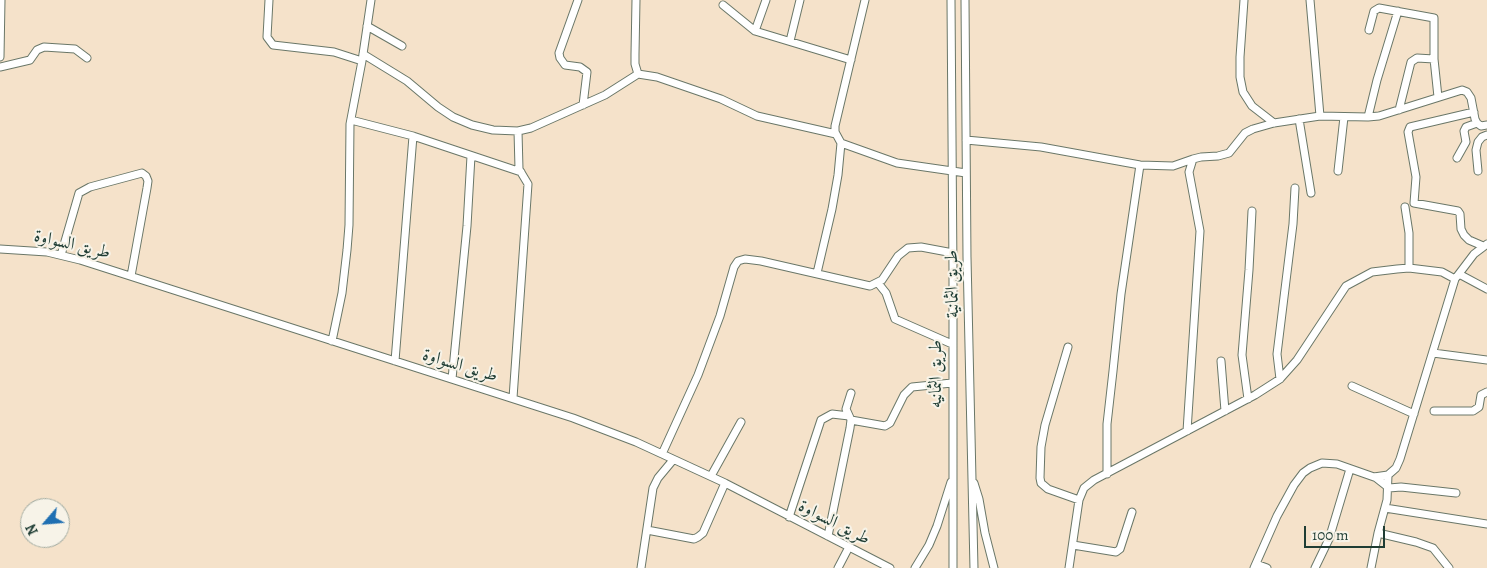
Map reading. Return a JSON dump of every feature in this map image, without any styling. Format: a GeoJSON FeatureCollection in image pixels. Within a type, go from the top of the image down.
{"type":"FeatureCollection","features":[{"type":"Feature","properties":{"kind":"street"},"geometry":{"type":"LineString","coordinates":[[0,57],[1,0]]}},
{"type":"Feature","properties":{"kind":"street"},"geometry":{"type":"LineString","coordinates":[[269,0],[267,38],[273,45],[363,57],[388,68],[407,81],[438,108],[453,117],[482,128],[518,130],[531,128],[604,95],[638,74],[656,77],[722,99],[757,116],[836,134]]}},
{"type":"Feature","properties":{"kind":"street"},"geometry":{"type":"LineString","coordinates":[[332,341],[342,293],[347,250],[351,120],[371,0]]}},
{"type":"Feature","properties":{"kind":"street"},"geometry":{"type":"LineString","coordinates":[[578,0],[559,53],[565,65],[580,67],[587,72],[583,105]]}},
{"type":"Feature","properties":{"kind":"street"},"geometry":{"type":"LineString","coordinates":[[636,0],[635,64],[638,74]]}},
{"type":"Feature","properties":{"kind":"street"},"geometry":{"type":"LineString","coordinates":[[755,31],[766,0]]}},
{"type":"Feature","properties":{"kind":"street"},"geometry":{"type":"LineString","coordinates":[[790,41],[800,0]]}},
{"type":"Feature","properties":{"kind":"street"},"geometry":{"type":"LineString","coordinates":[[865,0],[834,126],[836,134],[841,142],[897,163],[966,172]]}},
{"type":"Feature","properties":{"kind":"street","name":"طريق الثمانيه"},"geometry":{"type":"LineString","coordinates":[[951,0],[953,568]]}},
{"type":"Feature","properties":{"kind":"street","name":"طريق الثمانية"},"geometry":{"type":"LineString","coordinates":[[965,0],[966,172],[974,568]]}},
{"type":"Feature","properties":{"kind":"street"},"geometry":{"type":"LineString","coordinates":[[1244,0],[1240,57],[1240,77],[1243,92],[1252,106],[1274,123]]}},
{"type":"Feature","properties":{"kind":"street"},"geometry":{"type":"LineString","coordinates":[[1310,0],[1320,116]]}},
{"type":"Feature","properties":{"kind":"street"},"geometry":{"type":"LineString","coordinates":[[723,5],[755,31],[850,60]]}},
{"type":"Feature","properties":{"kind":"street"},"geometry":{"type":"LineString","coordinates":[[1369,30],[1374,12],[1379,8],[1434,18],[1434,58],[1438,97]]}},
{"type":"Feature","properties":{"kind":"street"},"geometry":{"type":"LineString","coordinates":[[1368,117],[1398,11]]}},
{"type":"Feature","properties":{"kind":"street"},"geometry":{"type":"LineString","coordinates":[[367,26],[402,46]]}},
{"type":"Feature","properties":{"kind":"street"},"geometry":{"type":"LineString","coordinates":[[0,67],[30,60],[37,50],[44,47],[75,48],[86,58]]}},
{"type":"Feature","properties":{"kind":"street"},"geometry":{"type":"LineString","coordinates":[[1399,110],[1411,62],[1417,58],[1434,58]]}},
{"type":"Feature","properties":{"kind":"street"},"geometry":{"type":"LineString","coordinates":[[966,140],[1041,147],[1140,165],[1173,166],[1192,159],[1229,153],[1245,133],[1253,128],[1320,116],[1368,117],[1399,110],[1462,90],[1467,92],[1471,98],[1477,123],[1481,126],[1487,125]]}},
{"type":"Feature","properties":{"kind":"street"},"geometry":{"type":"LineString","coordinates":[[1474,112],[1410,127],[1408,132],[1416,177],[1414,203],[1458,211],[1464,235],[1469,240],[1485,245]]}},
{"type":"Feature","properties":{"kind":"street"},"geometry":{"type":"LineString","coordinates":[[1338,171],[1344,117]]}},
{"type":"Feature","properties":{"kind":"street"},"geometry":{"type":"LineString","coordinates":[[1299,119],[1311,193]]}},
{"type":"Feature","properties":{"kind":"street"},"geometry":{"type":"LineString","coordinates":[[351,120],[413,136],[521,172]]}},
{"type":"Feature","properties":{"kind":"street"},"geometry":{"type":"LineString","coordinates":[[1457,158],[1466,142],[1464,130],[1466,127],[1477,123]]}},
{"type":"Feature","properties":{"kind":"street"},"geometry":{"type":"LineString","coordinates":[[513,398],[528,188],[527,180],[521,172],[518,163],[518,130]]}},
{"type":"Feature","properties":{"kind":"street"},"geometry":{"type":"LineString","coordinates":[[1478,171],[1476,150],[1478,142],[1487,135]]}},
{"type":"Feature","properties":{"kind":"street"},"geometry":{"type":"LineString","coordinates":[[395,361],[413,136]]}},
{"type":"Feature","properties":{"kind":"street"},"geometry":{"type":"LineString","coordinates":[[817,273],[835,193],[841,142]]}},
{"type":"Feature","properties":{"kind":"street"},"geometry":{"type":"LineString","coordinates":[[452,379],[467,226],[471,156]]}},
{"type":"Feature","properties":{"kind":"street"},"geometry":{"type":"LineString","coordinates":[[1187,431],[1200,230],[1189,172],[1192,159]]}},
{"type":"Feature","properties":{"kind":"street"},"geometry":{"type":"LineString","coordinates":[[1107,474],[1107,424],[1121,294],[1140,165]]}},
{"type":"Feature","properties":{"kind":"street"},"geometry":{"type":"LineString","coordinates":[[62,255],[79,193],[142,173],[146,176],[148,188],[131,276]]}},
{"type":"Feature","properties":{"kind":"street"},"geometry":{"type":"LineString","coordinates":[[1280,378],[1276,354],[1293,224],[1294,188]]}},
{"type":"Feature","properties":{"kind":"street"},"geometry":{"type":"LineString","coordinates":[[1405,207],[1409,233],[1409,268]]}},
{"type":"Feature","properties":{"kind":"street"},"geometry":{"type":"LineString","coordinates":[[1248,399],[1242,355],[1252,211]]}},
{"type":"Feature","properties":{"kind":"street"},"geometry":{"type":"LineString","coordinates":[[1374,477],[1388,475],[1396,468],[1400,460],[1457,276],[1474,254],[1485,245]]}},
{"type":"Feature","properties":{"kind":"street"},"geometry":{"type":"LineString","coordinates":[[662,454],[701,366],[736,263],[741,260],[752,259],[870,286],[878,283],[885,277],[898,256],[908,248],[921,247],[953,253]]}},
{"type":"Feature","properties":{"kind":"street","name":"طريق السواوة"},"geometry":{"type":"LineString","coordinates":[[0,249],[37,250],[62,255],[513,398],[604,430],[711,476],[890,568]]}},
{"type":"Feature","properties":{"kind":"street"},"geometry":{"type":"LineString","coordinates":[[1069,568],[1079,500],[1084,488],[1094,480],[1248,399],[1280,378],[1297,360],[1346,286],[1372,272],[1409,268],[1457,276],[1487,289]]}},
{"type":"Feature","properties":{"kind":"street"},"geometry":{"type":"LineString","coordinates":[[878,283],[886,293],[894,317],[897,320],[952,344]]}},
{"type":"Feature","properties":{"kind":"street"},"geometry":{"type":"LineString","coordinates":[[1068,348],[1044,425],[1040,478],[1041,483],[1048,489],[1079,500]]}},
{"type":"Feature","properties":{"kind":"street"},"geometry":{"type":"LineString","coordinates":[[1433,353],[1487,360]]}},
{"type":"Feature","properties":{"kind":"street"},"geometry":{"type":"LineString","coordinates":[[1221,361],[1225,411]]}},
{"type":"Feature","properties":{"kind":"street"},"geometry":{"type":"LineString","coordinates":[[790,517],[821,420],[832,414],[885,426],[890,423],[904,394],[912,387],[952,383]]}},
{"type":"Feature","properties":{"kind":"street"},"geometry":{"type":"LineString","coordinates":[[1352,386],[1414,414]]}},
{"type":"Feature","properties":{"kind":"street"},"geometry":{"type":"LineString","coordinates":[[1434,411],[1473,411],[1478,407],[1481,395],[1487,392]]}},
{"type":"Feature","properties":{"kind":"street"},"geometry":{"type":"LineString","coordinates":[[828,536],[842,470],[850,418],[846,409],[851,393]]}},
{"type":"Feature","properties":{"kind":"street"},"geometry":{"type":"LineString","coordinates":[[711,476],[741,422]]}},
{"type":"Feature","properties":{"kind":"street"},"geometry":{"type":"LineString","coordinates":[[641,568],[655,482],[673,460]]}},
{"type":"Feature","properties":{"kind":"street"},"geometry":{"type":"LineString","coordinates":[[1267,568],[1255,566],[1277,516],[1294,485],[1303,473],[1315,465],[1322,463],[1337,464],[1374,477],[1389,488],[1401,487],[1456,493]]}},
{"type":"Feature","properties":{"kind":"street"},"geometry":{"type":"LineString","coordinates":[[1315,568],[1329,539],[1350,469]]}},
{"type":"Feature","properties":{"kind":"street"},"geometry":{"type":"LineString","coordinates":[[1371,568],[1389,488],[1388,475]]}},
{"type":"Feature","properties":{"kind":"street"},"geometry":{"type":"LineString","coordinates":[[915,568],[929,545],[937,526],[953,477]]}},
{"type":"Feature","properties":{"kind":"street"},"geometry":{"type":"LineString","coordinates":[[972,479],[979,499],[994,568]]}},
{"type":"Feature","properties":{"kind":"street"},"geometry":{"type":"LineString","coordinates":[[647,530],[694,539],[698,538],[703,533],[725,483]]}},
{"type":"Feature","properties":{"kind":"street"},"geometry":{"type":"LineString","coordinates":[[1385,508],[1487,524]]}},
{"type":"Feature","properties":{"kind":"street"},"geometry":{"type":"LineString","coordinates":[[1073,545],[1116,552],[1120,549],[1132,512]]}},
{"type":"Feature","properties":{"kind":"street"},"geometry":{"type":"LineString","coordinates":[[1378,533],[1433,548],[1449,568]]}},
{"type":"Feature","properties":{"kind":"street"},"geometry":{"type":"LineString","coordinates":[[838,568],[849,547]]}}]}
